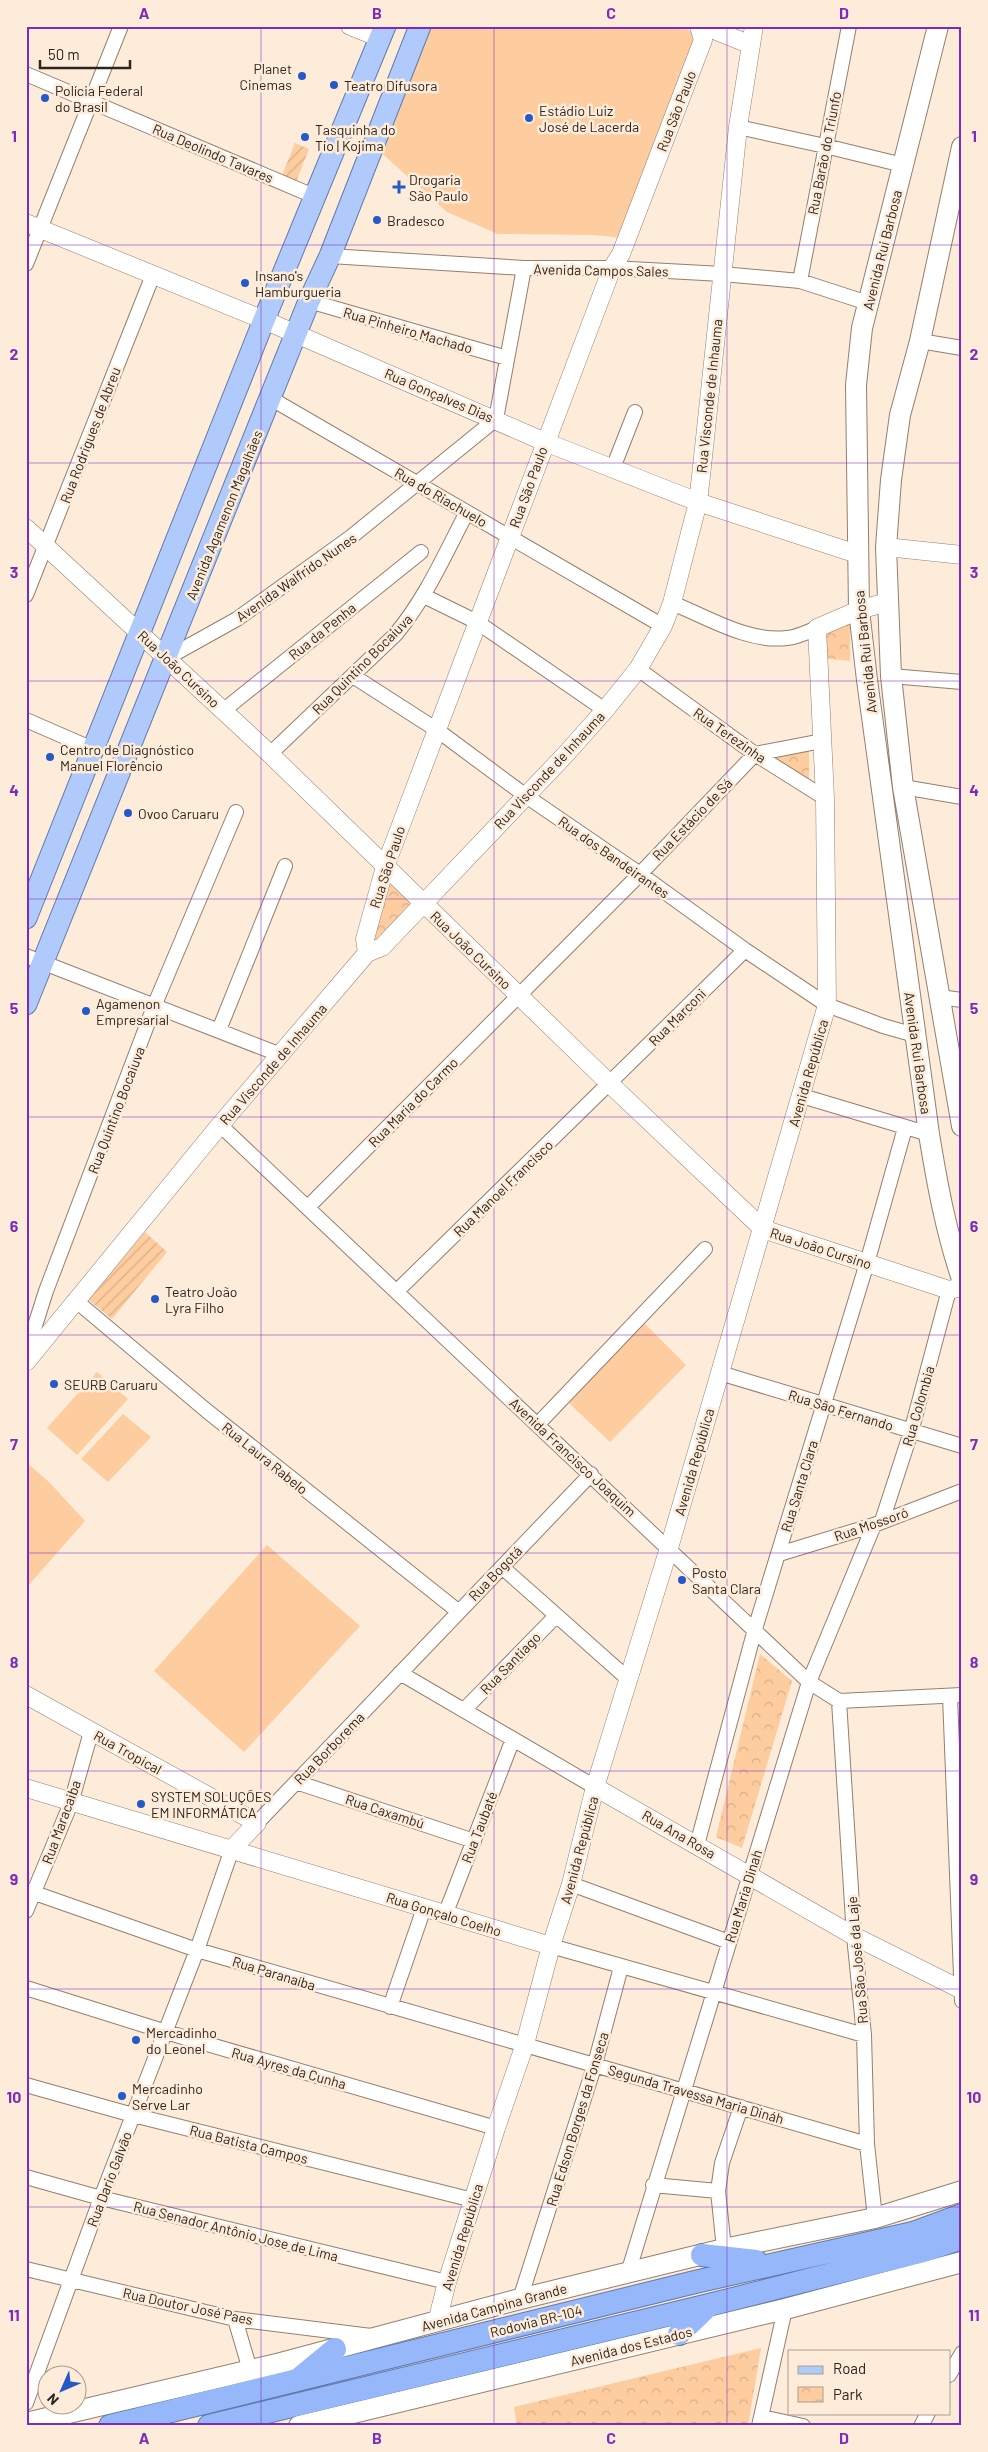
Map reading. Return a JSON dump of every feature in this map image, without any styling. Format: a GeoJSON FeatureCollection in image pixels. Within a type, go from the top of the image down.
{"type":"FeatureCollection","features":[{"type":"Feature","properties":{"kind":"highway","name":"Rodovia BR-104"},"geometry":{"type":"LineString","coordinates":[[110,2426],[772,2263],[913,2233],[962,2215]]}},
{"type":"Feature","properties":{"kind":"highway","name":"Rodovia BR-104"},"geometry":{"type":"LineString","coordinates":[[209,2426],[709,2305],[923,2251],[962,2238]]}},
{"type":"Feature","properties":{"kind":"highway"},"geometry":{"type":"LineString","coordinates":[[702,2255],[772,2263]]}},
{"type":"Feature","properties":{"kind":"highway"},"geometry":{"type":"LineString","coordinates":[[679,2334],[709,2305]]}},
{"type":"Feature","properties":{"kind":"highway"},"geometry":{"type":"LineString","coordinates":[[297,2381],[334,2349]]}},
{"type":"Feature","properties":{"kind":"main road","name":"Avenida Agamenon Magalhães"},"geometry":{"type":"LineString","coordinates":[[26,1004],[34,959],[167,658],[309,301],[330,256],[420,26]]}},
{"type":"Feature","properties":{"kind":"main road","name":"Avenida Rui Barbosa"},"geometry":{"type":"LineString","coordinates":[[938,26],[862,328],[856,385],[857,554],[859,610],[884,816],[929,1134],[958,1285]]}},
{"type":"Feature","properties":{"kind":"main road"},"geometry":{"type":"LineString","coordinates":[[26,918],[95,750],[264,320],[382,32]]}},
{"type":"Feature","properties":{"kind":"main road","name":"Avenida Rui Barbosa"},"geometry":{"type":"LineString","coordinates":[[962,146],[920,341],[900,415],[891,480],[886,547],[891,676],[903,788],[962,1126]]}},
{"type":"Feature","properties":{"kind":"main road","name":"Avenida Campina Grande"},"geometry":{"type":"LineString","coordinates":[[26,2423],[250,2370],[520,2299],[724,2249],[876,2218],[962,2191]]}},
{"type":"Feature","properties":{"kind":"main road","name":"Avenida dos Estados"},"geometry":{"type":"LineString","coordinates":[[299,2426],[784,2309],[962,2262]]}},
{"type":"Feature","properties":{"kind":"street"},"geometry":{"type":"LineString","coordinates":[[26,264],[34,226],[121,26]]}},
{"type":"Feature","properties":{"kind":"street"},"geometry":{"type":"LineString","coordinates":[[350,26],[382,32]]}},
{"type":"Feature","properties":{"kind":"street","name":"Rua São Paulo"},"geometry":{"type":"LineString","coordinates":[[367,953],[365,939],[385,867],[545,442],[612,268],[621,254],[703,40],[699,26]]}},
{"type":"Feature","properties":{"kind":"street"},"geometry":{"type":"LineString","coordinates":[[704,26],[751,45]]}},
{"type":"Feature","properties":{"kind":"street","name":"Rua Visconde de Inhauma"},"geometry":{"type":"LineString","coordinates":[[26,1362],[220,1125],[282,1055],[367,953],[382,947],[606,710],[638,669],[663,626],[672,603],[698,502],[738,127],[754,26]]}},
{"type":"Feature","properties":{"kind":"street","name":"Rua Barão do Triunfo"},"geometry":{"type":"LineString","coordinates":[[800,281],[849,26]]}},
{"type":"Feature","properties":{"kind":"street","name":"Rua Deolindo Tavares"},"geometry":{"type":"LineString","coordinates":[[26,74],[318,192]]}},
{"type":"Feature","properties":{"kind":"street"},"geometry":{"type":"LineString","coordinates":[[738,127],[903,165]]}},
{"type":"Feature","properties":{"kind":"street","name":"Rua Gonçalves Dias"},"geometry":{"type":"LineString","coordinates":[[34,226],[264,320],[496,419],[545,442],[698,502],[857,554]]}},
{"type":"Feature","properties":{"kind":"street","name":"Avenida Campos Sales"},"geometry":{"type":"LineString","coordinates":[[330,256],[524,268],[612,268],[722,274],[800,281],[868,303]]}},
{"type":"Feature","properties":{"kind":"street"},"geometry":{"type":"LineString","coordinates":[[496,419],[524,268]]}},
{"type":"Feature","properties":{"kind":"street","name":"Rua Rodrigues de Abreu"},"geometry":{"type":"LineString","coordinates":[[26,595],[153,275]]}},
{"type":"Feature","properties":{"kind":"street","name":"Rua Pinheiro Machado"},"geometry":{"type":"LineString","coordinates":[[309,301],[507,358]]}},
{"type":"Feature","properties":{"kind":"street"},"geometry":{"type":"LineString","coordinates":[[920,341],[962,348]]}},
{"type":"Feature","properties":{"kind":"street","name":"Rua do Riachuelo"},"geometry":{"type":"LineString","coordinates":[[270,398],[663,626]]}},
{"type":"Feature","properties":{"kind":"street"},"geometry":{"type":"LineString","coordinates":[[613,468],[635,412]]}},
{"type":"Feature","properties":{"kind":"street","name":"Avenida Walfrido Nunes"},"geometry":{"type":"LineString","coordinates":[[167,658],[237,619],[379,517],[416,483],[496,419]]}},
{"type":"Feature","properties":{"kind":"street","name":"Rua Quintino Bocaiuva"},"geometry":{"type":"LineString","coordinates":[[270,754],[395,635],[424,596],[467,512]]}},
{"type":"Feature","properties":{"kind":"street","name":"Rua João Cursino"},"geometry":{"type":"LineString","coordinates":[[26,528],[224,710],[518,996],[763,1229],[867,1264],[958,1285]]}},
{"type":"Feature","properties":{"kind":"street"},"geometry":{"type":"LineString","coordinates":[[886,547],[962,555]]}},
{"type":"Feature","properties":{"kind":"street","name":"Rua da Penha"},"geometry":{"type":"LineString","coordinates":[[224,710],[421,552]]}},
{"type":"Feature","properties":{"kind":"street"},"geometry":{"type":"LineString","coordinates":[[424,596],[477,622],[606,710]]}},
{"type":"Feature","properties":{"kind":"street"},"geometry":{"type":"LineString","coordinates":[[672,603],[754,635],[772,639],[788,638],[859,610],[887,602]]}},
{"type":"Feature","properties":{"kind":"street","name":"Avenida República"},"geometry":{"type":"LineString","coordinates":[[437,2322],[447,2282],[525,2044],[551,1946],[571,1884],[595,1786],[669,1548],[827,1005],[826,798],[817,628]]}},
{"type":"Feature","properties":{"kind":"street","name":"Rua Terezinha"},"geometry":{"type":"LineString","coordinates":[[638,669],[755,754],[826,798]]}},
{"type":"Feature","properties":{"kind":"street","name":"Rua dos Bandeirantes"},"geometry":{"type":"LineString","coordinates":[[353,676],[437,730],[526,796],[640,874],[745,950],[827,1005],[883,1026],[915,1035]]}},
{"type":"Feature","properties":{"kind":"street"},"geometry":{"type":"LineString","coordinates":[[891,676],[962,682]]}},
{"type":"Feature","properties":{"kind":"street"},"geometry":{"type":"LineString","coordinates":[[26,720],[95,750]]}},
{"type":"Feature","properties":{"kind":"street"},"geometry":{"type":"LineString","coordinates":[[755,754],[822,741]]}},
{"type":"Feature","properties":{"kind":"street","name":"Rua Estácio de Sá"},"geometry":{"type":"LineString","coordinates":[[518,996],[640,874],[755,754]]}},
{"type":"Feature","properties":{"kind":"street"},"geometry":{"type":"LineString","coordinates":[[903,788],[962,797]]}},
{"type":"Feature","properties":{"kind":"street","name":"Rua Quintino Bocaiuva"},"geometry":{"type":"LineString","coordinates":[[26,1354],[46,1291],[155,1004],[236,812]]}},
{"type":"Feature","properties":{"kind":"street"},"geometry":{"type":"LineString","coordinates":[[219,1030],[286,866]]}},
{"type":"Feature","properties":{"kind":"street","name":"Rua Marconi"},"geometry":{"type":"LineString","coordinates":[[610,1084],[745,950]]}},
{"type":"Feature","properties":{"kind":"street"},"geometry":{"type":"LineString","coordinates":[[34,959],[155,1004],[282,1055]]}},
{"type":"Feature","properties":{"kind":"street","name":"Rua Maria do Carmo"},"geometry":{"type":"LineString","coordinates":[[308,1207],[518,996]]}},
{"type":"Feature","properties":{"kind":"street"},"geometry":{"type":"LineString","coordinates":[[940,997],[962,1000]]}},
{"type":"Feature","properties":{"kind":"street","name":"Rua Manoel Francisco"},"geometry":{"type":"LineString","coordinates":[[397,1291],[610,1084]]}},
{"type":"Feature","properties":{"kind":"street"},"geometry":{"type":"LineString","coordinates":[[802,1096],[929,1134]]}},
{"type":"Feature","properties":{"kind":"street","name":"Avenida Francisco Joaquim"},"geometry":{"type":"LineString","coordinates":[[220,1125],[809,1682],[839,1701]]}},
{"type":"Feature","properties":{"kind":"street","name":"Rua Santa Clara"},"geometry":{"type":"LineString","coordinates":[[697,1845],[755,1629],[867,1264],[905,1128]]}},
{"type":"Feature","properties":{"kind":"street"},"geometry":{"type":"LineString","coordinates":[[538,1424],[705,1249]]}},
{"type":"Feature","properties":{"kind":"street","name":"Rua Colombia"},"geometry":{"type":"LineString","coordinates":[[878,1523],[911,1432],[958,1285]]}},
{"type":"Feature","properties":{"kind":"street","name":"Rua Laura Rabelo"},"geometry":{"type":"LineString","coordinates":[[75,1300],[207,1411],[459,1612]]}},
{"type":"Feature","properties":{"kind":"street","name":"Rua São Fernando"},"geometry":{"type":"LineString","coordinates":[[720,1373],[962,1446]]}},
{"type":"Feature","properties":{"kind":"street","name":"Rua Bogotá"},"geometry":{"type":"LineString","coordinates":[[400,1673],[591,1474]]}},
{"type":"Feature","properties":{"kind":"street","name":"Rua Mossoró"},"geometry":{"type":"LineString","coordinates":[[779,1554],[878,1523],[962,1491]]}},
{"type":"Feature","properties":{"kind":"street","name":"Rua Maria Dinah"},"geometry":{"type":"LineString","coordinates":[[628,2273],[809,1682],[878,1523]]}},
{"type":"Feature","properties":{"kind":"street"},"geometry":{"type":"LineString","coordinates":[[502,1567],[628,1678]]}},
{"type":"Feature","properties":{"kind":"street","name":"Rua Santiago"},"geometry":{"type":"LineString","coordinates":[[464,1710],[556,1616]]}},
{"type":"Feature","properties":{"kind":"street","name":"Rua Ana Rosa"},"geometry":{"type":"LineString","coordinates":[[400,1673],[750,1874],[854,1936],[961,1993]]}},
{"type":"Feature","properties":{"kind":"street","name":"Rua Borborema"},"geometry":{"type":"LineString","coordinates":[[257,1823],[400,1673]]}},
{"type":"Feature","properties":{"kind":"street","name":"Rua Tropical"},"geometry":{"type":"LineString","coordinates":[[26,1695],[257,1823]]}},
{"type":"Feature","properties":{"kind":"street"},"geometry":{"type":"LineString","coordinates":[[839,1701],[956,1696],[961,1993]]}},
{"type":"Feature","properties":{"kind":"street","name":"Rua São José da Laje"},"geometry":{"type":"LineString","coordinates":[[839,1701],[854,1936],[864,2036],[867,2144],[876,2218]]}},
{"type":"Feature","properties":{"kind":"street","name":"Rua Maracaiba"},"geometry":{"type":"LineString","coordinates":[[26,1911],[30,1891],[71,1803],[91,1732]]}},
{"type":"Feature","properties":{"kind":"street","name":"Rua Taubaté"},"geometry":{"type":"LineString","coordinates":[[445,1915],[513,1739]]}},
{"type":"Feature","properties":{"kind":"street","name":"Rua Caxambú"},"geometry":{"type":"LineString","coordinates":[[296,1782],[474,1840]]}},
{"type":"Feature","properties":{"kind":"street","name":"Rua Gonçalo Coelho"},"geometry":{"type":"LineString","coordinates":[[26,1788],[621,1968],[713,1992],[864,2036]]}},
{"type":"Feature","properties":{"kind":"street","name":"Rua Dario Galvão"},"geometry":{"type":"LineString","coordinates":[[26,2403],[30,2385],[72,2280],[101,2198],[197,1950],[232,1849],[257,1823]]}},
{"type":"Feature","properties":{"kind":"street"},"geometry":{"type":"LineString","coordinates":[[571,1884],[729,1942]]}},
{"type":"Feature","properties":{"kind":"street","name":"Rua Paranaíba"},"geometry":{"type":"LineString","coordinates":[[30,1891],[197,1950],[390,2008],[525,2044]]}},
{"type":"Feature","properties":{"kind":"street"},"geometry":{"type":"LineString","coordinates":[[390,2008],[424,1908]]}},
{"type":"Feature","properties":{"kind":"street","name":"Rua Edson Borges da Fonseca"},"geometry":{"type":"LineString","coordinates":[[520,2299],[595,2064],[621,1968]]}},
{"type":"Feature","properties":{"kind":"street","name":"Rua Ayres da Cunha"},"geometry":{"type":"LineString","coordinates":[[26,1988],[166,2032],[496,2128]]}},
{"type":"Feature","properties":{"kind":"street","name":"Segunda Travessa Maria Dináh"},"geometry":{"type":"LineString","coordinates":[[525,2044],[867,2144]]}},
{"type":"Feature","properties":{"kind":"street","name":"Rua Batista Campos"},"geometry":{"type":"LineString","coordinates":[[26,2085],[133,2115],[473,2200]]}},
{"type":"Feature","properties":{"kind":"street"},"geometry":{"type":"LineString","coordinates":[[724,2249],[718,2191],[724,2155],[741,2107]]}},
{"type":"Feature","properties":{"kind":"street","name":"Rua Senador Antônio Jose de Lima"},"geometry":{"type":"LineString","coordinates":[[26,2177],[101,2198],[447,2282]]}},
{"type":"Feature","properties":{"kind":"street"},"geometry":{"type":"LineString","coordinates":[[654,2185],[718,2191]]}},
{"type":"Feature","properties":{"kind":"street","name":"Rua Doutor José Paes"},"geometry":{"type":"LineString","coordinates":[[26,2269],[235,2319],[381,2337]]}},
{"type":"Feature","properties":{"kind":"street"},"geometry":{"type":"LineString","coordinates":[[784,2309],[761,2422],[803,2426]]}},
{"type":"Feature","properties":{"kind":"street"},"geometry":{"type":"LineString","coordinates":[[235,2319],[250,2370]]}},
{"type":"Feature","properties":{"kind":"street"},"geometry":{"type":"LineString","coordinates":[[950,2373],[962,2354]]}},
{"type":"Feature","properties":{"kind":"street"},"geometry":{"type":"LineString","coordinates":[[921,2426],[927,2414]]}},
{"type":"Feature","properties":{"kind":"green space","name":"Estádio Luiz José de Lacerda"},"geometry":{"type":"Polygon","coordinates":[[[428,26],[678,26],[699,34],[623,238],[595,235],[498,234],[447,212],[377,149],[428,26]]]}},
{"type":"Feature","properties":{"kind":"green space"},"geometry":{"type":"Polygon","coordinates":[[[295,143],[309,149],[295,184],[281,178],[295,143]]]}},
{"type":"Feature","properties":{"kind":"green space"},"geometry":{"type":"Polygon","coordinates":[[[850,613],[850,661],[823,658],[822,631],[850,613]]]}},
{"type":"Feature","properties":{"kind":"green space"},"geometry":{"type":"Polygon","coordinates":[[[809,750],[809,784],[765,754],[809,750]]]}},
{"type":"Feature","properties":{"kind":"green space"},"geometry":{"type":"Polygon","coordinates":[[[389,877],[410,902],[407,909],[374,944],[365,946],[389,877]]]}},
{"type":"Feature","properties":{"kind":"green space"},"geometry":{"type":"Polygon","coordinates":[[[145,1232],[167,1252],[112,1319],[89,1300],[145,1232]]]}},
{"type":"Feature","properties":{"kind":"green space"},"geometry":{"type":"Polygon","coordinates":[[[644,1323],[686,1365],[610,1442],[567,1401],[644,1323]]]}},
{"type":"Feature","properties":{"kind":"green space"},"geometry":{"type":"Polygon","coordinates":[[[97,1372],[128,1399],[77,1455],[47,1428],[97,1372]]]}},
{"type":"Feature","properties":{"kind":"green space"},"geometry":{"type":"Polygon","coordinates":[[[123,1414],[151,1437],[108,1482],[81,1459],[123,1414]]]}},
{"type":"Feature","properties":{"kind":"green space"},"geometry":{"type":"Polygon","coordinates":[[[26,1462],[49,1482],[85,1521],[27,1587],[26,1462]]]}},
{"type":"Feature","properties":{"kind":"green space"},"geometry":{"type":"Polygon","coordinates":[[[267,1545],[360,1626],[244,1752],[154,1671],[267,1545]]]}},
{"type":"Feature","properties":{"kind":"green space"},"geometry":{"type":"Polygon","coordinates":[[[760,1654],[792,1681],[742,1848],[716,1837],[760,1654]]]}},
{"type":"Feature","properties":{"kind":"green space"},"geometry":{"type":"Polygon","coordinates":[[[761,2348],[748,2426],[517,2426],[514,2407],[761,2348]]]}},
{"type":"Feature","properties":{"kind":"place","name":"Planet Cinemas"},"geometry":{"type":"Point","coordinates":[302,76]}},
{"type":"Feature","properties":{"kind":"place","name":"Teatro Difusora"},"geometry":{"type":"Point","coordinates":[334,85]}},
{"type":"Feature","properties":{"kind":"place","name":"Polícia Federal do Brasil"},"geometry":{"type":"Point","coordinates":[45,98]}},
{"type":"Feature","properties":{"kind":"place","name":"Estádio Luiz José de Lacerda"},"geometry":{"type":"Point","coordinates":[529,118]}},
{"type":"Feature","properties":{"kind":"place","name":"Tasquinha do Tio | Kojima"},"geometry":{"type":"Point","coordinates":[305,137]}},
{"type":"Feature","properties":{"kind":"place","name":"Drogaria São Paulo"},"geometry":{"type":"Point","coordinates":[399,187]}},
{"type":"Feature","properties":{"kind":"place","name":"Bradesco"},"geometry":{"type":"Point","coordinates":[377,220]}},
{"type":"Feature","properties":{"kind":"place","name":"Insano's Hamburgueria"},"geometry":{"type":"Point","coordinates":[245,283]}},
{"type":"Feature","properties":{"kind":"place","name":"Centro de Diagnóstico Manuel Florêncio"},"geometry":{"type":"Point","coordinates":[50,757]}},
{"type":"Feature","properties":{"kind":"place","name":"Ovoo Caruaru"},"geometry":{"type":"Point","coordinates":[128,813]}},
{"type":"Feature","properties":{"kind":"place","name":"Agamenon Empresarial"},"geometry":{"type":"Point","coordinates":[86,1011]}},
{"type":"Feature","properties":{"kind":"place","name":"Teatro João Lyra Filho"},"geometry":{"type":"Point","coordinates":[155,1299]}},
{"type":"Feature","properties":{"kind":"place","name":"SEURB Caruaru"},"geometry":{"type":"Point","coordinates":[54,1384]}},
{"type":"Feature","properties":{"kind":"place","name":"Posto Santa Clara"},"geometry":{"type":"Point","coordinates":[682,1580]}},
{"type":"Feature","properties":{"kind":"place","name":"SYSTEM SOLUÇÕES EM INFORMÁTICA"},"geometry":{"type":"Point","coordinates":[141,1804]}},
{"type":"Feature","properties":{"kind":"place","name":"Mercadinho do Leonel"},"geometry":{"type":"Point","coordinates":[136,2040]}},
{"type":"Feature","properties":{"kind":"place","name":"Mercadinho Serve Lar"},"geometry":{"type":"Point","coordinates":[122,2096]}}]}
